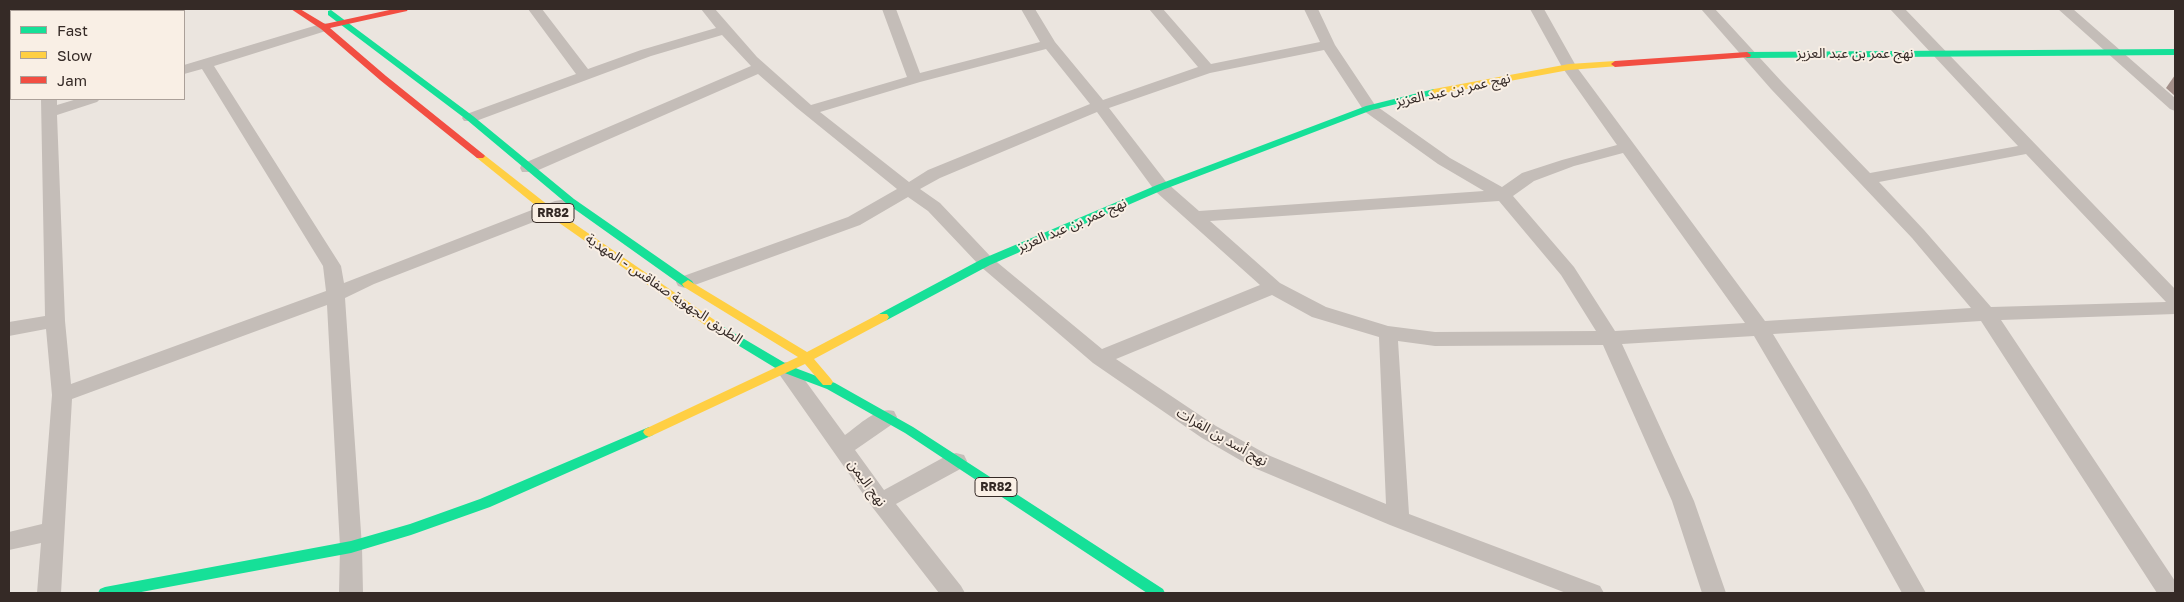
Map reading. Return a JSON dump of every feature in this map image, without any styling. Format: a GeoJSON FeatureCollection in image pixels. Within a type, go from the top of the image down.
{"type":"FeatureCollection","features":[{"type":"Feature","properties":{"kind":"street","name":"الطريق الجهوية صفاقس - المهدية"},"geometry":{"type":"LineString","coordinates":[[295,9],[324,27],[549,211],[725,333],[786,369],[831,386],[887,417],[1158,593]]}},
{"type":"Feature","properties":{"kind":"street","name":"الطريق الجهوية صفاقس - المهدية"},"geometry":{"type":"LineString","coordinates":[[324,9],[344,22],[470,118],[570,202],[686,282],[806,357],[831,386]]}},
{"type":"Feature","properties":{"kind":"street"},"geometry":{"type":"LineString","coordinates":[[185,70],[324,27],[404,9]]}},
{"type":"Feature","properties":{"kind":"street"},"geometry":{"type":"LineString","coordinates":[[337,39],[408,9]]}},
{"type":"Feature","properties":{"kind":"street"},"geometry":{"type":"LineString","coordinates":[[535,9],[584,75]]}},
{"type":"Feature","properties":{"kind":"street","name":"نهج أسد بن الفرات"},"geometry":{"type":"LineString","coordinates":[[708,9],[724,30],[759,68],[908,189],[934,207],[986,262],[1100,358],[1209,432],[1260,461],[1398,520],[1592,593]]}},
{"type":"Feature","properties":{"kind":"street"},"geometry":{"type":"LineString","coordinates":[[889,9],[915,79]]}},
{"type":"Feature","properties":{"kind":"street"},"geometry":{"type":"LineString","coordinates":[[1028,9],[1049,44],[1120,132],[1161,187],[1273,287],[1319,312],[1388,333],[1435,339],[1610,338],[1986,314],[2175,308]]}},
{"type":"Feature","properties":{"kind":"street"},"geometry":{"type":"LineString","coordinates":[[1156,9],[1207,69]]}},
{"type":"Feature","properties":{"kind":"street"},"geometry":{"type":"LineString","coordinates":[[1311,9],[1328,45],[1370,108],[1444,161],[1503,195],[1568,271],[1610,338],[1683,501],[1714,593]]}},
{"type":"Feature","properties":{"kind":"street"},"geometry":{"type":"LineString","coordinates":[[1537,9],[1569,67],[1760,329],[1914,593]]}},
{"type":"Feature","properties":{"kind":"street"},"geometry":{"type":"LineString","coordinates":[[1708,9],[1747,56],[1868,179],[1986,314],[2121,514],[2170,593]]}},
{"type":"Feature","properties":{"kind":"street"},"geometry":{"type":"LineString","coordinates":[[1897,9],[2175,300]]}},
{"type":"Feature","properties":{"kind":"street"},"geometry":{"type":"LineString","coordinates":[[2065,9],[2175,106]]}},
{"type":"Feature","properties":{"kind":"street"},"geometry":{"type":"LineString","coordinates":[[470,118],[646,53],[724,30]]}},
{"type":"Feature","properties":{"kind":"street"},"geometry":{"type":"LineString","coordinates":[[809,110],[915,79],[1049,44]]}},
{"type":"Feature","properties":{"kind":"street"},"geometry":{"type":"LineString","coordinates":[[686,282],[854,221],[934,174],[1098,106],[1207,69],[1328,45]]}},
{"type":"Feature","properties":{"kind":"street","name":"نهج عمر بن عبد العزيز"},"geometry":{"type":"LineString","coordinates":[[105,593],[352,547],[411,529],[493,500],[588,460],[786,369],[986,262],[1161,187],[1370,108],[1446,90],[1569,67],[1747,56],[1853,52],[1940,54],[2175,52]]}},
{"type":"Feature","properties":{"kind":"street"},"geometry":{"type":"LineString","coordinates":[[205,63],[332,266],[335,280],[352,547],[351,593]]}},
{"type":"Feature","properties":{"kind":"street"},"geometry":{"type":"LineString","coordinates":[[528,168],[759,68]]}},
{"type":"Feature","properties":{"kind":"street"},"geometry":{"type":"LineString","coordinates":[[49,593],[62,395],[56,321],[50,105],[85,100]]}},
{"type":"Feature","properties":{"kind":"street"},"geometry":{"type":"LineString","coordinates":[[1196,217],[1503,195],[1528,177],[1568,163],[1627,147]]}},
{"type":"Feature","properties":{"kind":"street"},"geometry":{"type":"LineString","coordinates":[[1868,179],[2031,148]]}},
{"type":"Feature","properties":{"kind":"street"},"geometry":{"type":"LineString","coordinates":[[62,395],[335,295],[367,280],[570,202]]}},
{"type":"Feature","properties":{"kind":"street"},"geometry":{"type":"LineString","coordinates":[[1100,358],[1273,287]]}},
{"type":"Feature","properties":{"kind":"street"},"geometry":{"type":"LineString","coordinates":[[9,329],[56,321]]}},
{"type":"Feature","properties":{"kind":"street"},"geometry":{"type":"LineString","coordinates":[[1388,333],[1398,520]]}},
{"type":"Feature","properties":{"kind":"street","name":"نهج اليمن"},"geometry":{"type":"LineString","coordinates":[[786,369],[881,502],[953,593]]}},
{"type":"Feature","properties":{"kind":"street"},"geometry":{"type":"LineString","coordinates":[[842,448],[887,417]]}},
{"type":"Feature","properties":{"kind":"street"},"geometry":{"type":"LineString","coordinates":[[881,502],[956,461]]}},
{"type":"Feature","properties":{"kind":"street"},"geometry":{"type":"LineString","coordinates":[[9,541],[53,531]]}},
{"type":"Feature","properties":{"kind":"traffic: fast"},"geometry":{"type":"LineString","coordinates":[[331,13],[470,118],[570,201],[688,284]]}},
{"type":"Feature","properties":{"kind":"traffic: fast"},"geometry":{"type":"LineString","coordinates":[[1747,55],[2175,52]]}},
{"type":"Feature","properties":{"kind":"traffic: fast"},"geometry":{"type":"LineString","coordinates":[[883,317],[986,262],[1161,187],[1369,108],[1434,92]]}},
{"type":"Feature","properties":{"kind":"traffic: fast"},"geometry":{"type":"LineString","coordinates":[[712,324],[786,369],[831,386],[909,430],[1158,593]]}},
{"type":"Feature","properties":{"kind":"traffic: fast"},"geometry":{"type":"LineString","coordinates":[[105,593],[351,547],[411,529],[485,503],[649,432]]}},
{"type":"Feature","properties":{"kind":"traffic: slow"},"geometry":{"type":"LineString","coordinates":[[1434,92],[1569,67],[1615,64]]}},
{"type":"Feature","properties":{"kind":"traffic: slow"},"geometry":{"type":"LineString","coordinates":[[480,156],[549,211],[712,324]]}},
{"type":"Feature","properties":{"kind":"traffic: slow"},"geometry":{"type":"LineString","coordinates":[[688,284],[806,357],[827,382]]}},
{"type":"Feature","properties":{"kind":"traffic: slow"},"geometry":{"type":"LineString","coordinates":[[649,432],[786,369],[883,317]]}},
{"type":"Feature","properties":{"kind":"traffic: jam"},"geometry":{"type":"LineString","coordinates":[[295,9],[324,27],[383,78],[480,156]]}},
{"type":"Feature","properties":{"kind":"traffic: jam"},"geometry":{"type":"LineString","coordinates":[[324,27],[404,9]]}},
{"type":"Feature","properties":{"kind":"traffic: jam"},"geometry":{"type":"LineString","coordinates":[[1615,64],[1747,55]]}}]}
